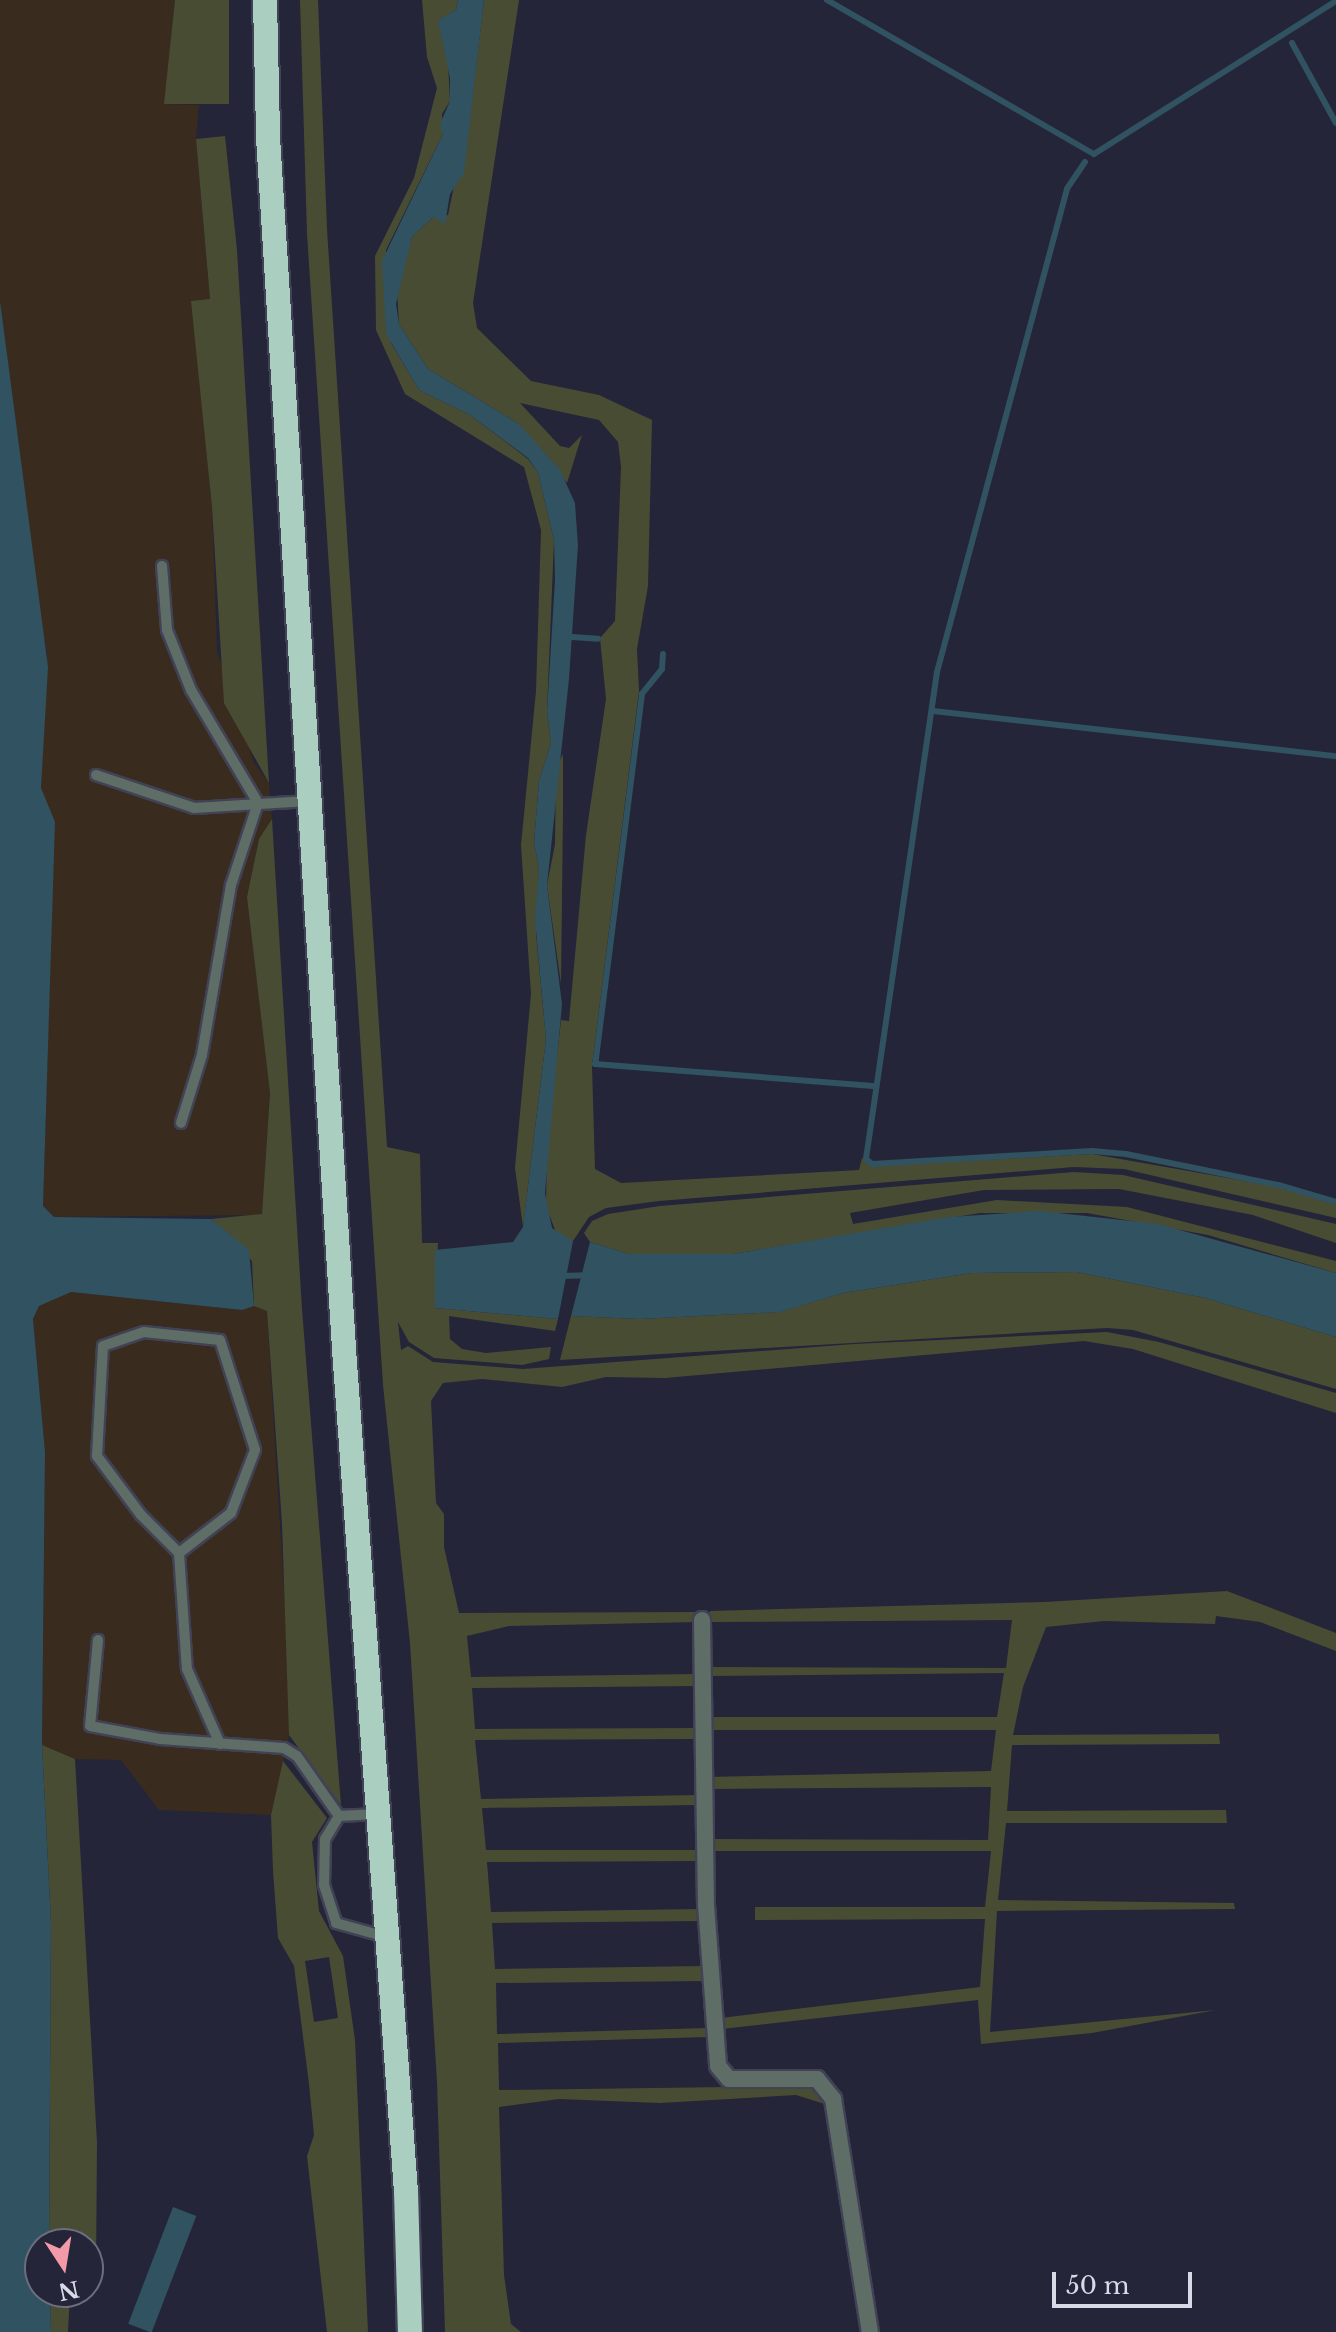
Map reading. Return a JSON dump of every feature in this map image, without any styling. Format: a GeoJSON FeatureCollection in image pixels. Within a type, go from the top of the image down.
{"type":"FeatureCollection","features":[{"type":"Feature","properties":{"kind":"highway"},"geometry":{"type":"LineString","coordinates":[[265,0],[268,137],[377,1814],[406,2191],[410,2332]]}},
{"type":"Feature","properties":{"kind":"street"},"geometry":{"type":"LineString","coordinates":[[702,1620],[705,1889],[718,2066],[729,2079],[817,2079],[833,2099],[870,2332]]}},
{"type":"Feature","properties":{"kind":"lane"},"geometry":{"type":"LineString","coordinates":[[162,566],[167,630],[191,690],[258,803],[231,885],[202,1055],[181,1123]]}},
{"type":"Feature","properties":{"kind":"lane"},"geometry":{"type":"LineString","coordinates":[[96,775],[194,808],[311,800]]}},
{"type":"Feature","properties":{"kind":"lane"},"geometry":{"type":"LineString","coordinates":[[179,1553],[231,1513],[255,1450],[220,1340],[144,1332],[103,1346],[97,1456],[141,1515],[179,1553],[187,1669],[220,1744]]}},
{"type":"Feature","properties":{"kind":"lane"},"geometry":{"type":"LineString","coordinates":[[98,1640],[90,1726],[220,1744],[284,1748],[297,1756],[339,1816]]}},
{"type":"Feature","properties":{"kind":"lane"},"geometry":{"type":"LineString","coordinates":[[339,1816],[377,1814]]}},
{"type":"Feature","properties":{"kind":"lane"},"geometry":{"type":"LineString","coordinates":[[339,1816],[325,1839],[324,1855],[324,1885],[336,1923],[386,1937]]}},
{"type":"Feature","properties":{"kind":"shaded area"},"geometry":{"type":"Polygon","coordinates":[[[0,0],[175,0],[165,104],[199,105],[196,139],[210,300],[192,301],[212,507],[217,651],[254,763],[269,783],[272,819],[259,839],[247,897],[270,1093],[262,1215],[54,1217],[43,1206],[54,830],[41,788],[47,654],[29,550],[0,301],[0,0]]]}},
{"type":"Feature","properties":{"kind":"shaded area"},"geometry":{"type":"Polygon","coordinates":[[[71,1292],[242,1310],[254,1306],[267,1311],[292,1723],[271,1815],[159,1810],[121,1760],[75,1759],[42,1745],[45,1452],[33,1319],[39,1306],[71,1292]]]}},
{"type":"Feature","properties":{"kind":"green space"},"geometry":{"type":"Polygon","coordinates":[[[175,0],[229,0],[229,104],[164,104],[175,0]]]}},
{"type":"Feature","properties":{"kind":"green space"},"geometry":{"type":"Polygon","coordinates":[[[300,0],[318,0],[327,229],[387,1147],[420,1154],[422,1243],[438,1243],[435,1308],[558,1319],[555,1331],[449,1316],[450,1339],[462,1349],[486,1353],[551,1347],[549,1359],[522,1365],[434,1358],[409,1342],[398,1322],[401,1350],[408,1346],[433,1362],[523,1369],[854,1344],[1107,1332],[1159,1342],[1336,1393],[1336,1413],[1133,1349],[1084,1341],[665,1378],[606,1377],[562,1387],[482,1379],[443,1383],[431,1401],[436,1503],[444,1514],[444,1547],[459,1613],[697,1612],[697,1622],[509,1626],[467,1636],[471,1677],[696,1674],[696,1686],[472,1688],[475,1729],[697,1728],[697,1739],[475,1740],[481,1799],[698,1795],[698,1805],[482,1808],[486,1850],[698,1850],[699,1861],[487,1862],[491,1912],[702,1909],[702,1921],[492,1923],[495,1969],[705,1966],[705,1981],[496,1983],[497,2034],[708,2028],[708,2037],[498,2043],[499,2090],[808,2086],[828,2105],[796,2095],[660,2103],[559,2099],[499,2107],[504,2275],[511,2324],[521,2332],[445,2332],[437,2082],[410,1643],[383,1385],[307,234],[300,0]]]}},
{"type":"Feature","properties":{"kind":"green space"},"geometry":{"type":"Polygon","coordinates":[[[422,0],[458,0],[456,10],[439,20],[447,43],[450,101],[442,114],[443,134],[386,250],[391,343],[419,390],[470,415],[528,459],[538,473],[554,540],[547,711],[551,743],[539,781],[534,843],[539,868],[536,934],[546,1039],[523,1227],[515,1168],[531,994],[521,845],[536,691],[541,530],[524,467],[405,394],[376,330],[375,256],[414,178],[437,88],[427,57],[422,0]]]}},
{"type":"Feature","properties":{"kind":"green space"},"geometry":{"type":"Polygon","coordinates":[[[484,0],[519,0],[473,303],[477,328],[531,381],[599,395],[652,420],[648,586],[637,649],[639,691],[592,1066],[595,1169],[621,1183],[859,1170],[862,1158],[871,1166],[1092,1154],[1279,1187],[1336,1205],[1336,1218],[1124,1169],[1074,1167],[659,1201],[606,1208],[589,1217],[573,1241],[557,1235],[546,1206],[547,1146],[561,1020],[569,1021],[586,835],[606,699],[600,638],[615,621],[621,467],[618,442],[599,420],[520,403],[560,446],[569,448],[582,435],[567,483],[519,424],[428,369],[399,324],[397,290],[412,237],[433,217],[448,215],[472,100],[484,0]]]}},
{"type":"Feature","properties":{"kind":"green space"},"geometry":{"type":"Polygon","coordinates":[[[225,136],[237,250],[269,783],[224,703],[212,507],[191,301],[210,299],[196,139],[225,136]]]}},
{"type":"Feature","properties":{"kind":"green space"},"geometry":{"type":"Polygon","coordinates":[[[563,754],[561,984],[547,885],[555,844],[556,768],[563,754]]]}},
{"type":"Feature","properties":{"kind":"green space"},"geometry":{"type":"Polygon","coordinates":[[[272,819],[302,1309],[341,1805],[289,1735],[282,1523],[267,1311],[254,1306],[252,1261],[211,1219],[262,1214],[270,1093],[247,897],[259,839],[272,819]]]}},
{"type":"Feature","properties":{"kind":"green space"},"geometry":{"type":"Polygon","coordinates":[[[1074,1172],[1123,1175],[1336,1224],[1336,1243],[1253,1215],[1119,1189],[984,1190],[850,1213],[853,1224],[997,1200],[1127,1207],[1336,1261],[1336,1273],[1208,1235],[1087,1213],[980,1213],[733,1254],[629,1254],[590,1242],[584,1233],[592,1221],[608,1214],[660,1206],[1074,1172]]]}},
{"type":"Feature","properties":{"kind":"green space"},"geometry":{"type":"Polygon","coordinates":[[[1077,1272],[1205,1298],[1336,1337],[1336,1389],[1133,1330],[1107,1328],[560,1360],[571,1316],[639,1319],[779,1312],[843,1293],[972,1273],[1077,1272]]]}},
{"type":"Feature","properties":{"kind":"green space"},"geometry":{"type":"Polygon","coordinates":[[[1227,1591],[1336,1633],[1336,1651],[1260,1622],[1216,1616],[1215,1624],[1104,1621],[1046,1627],[1023,1687],[1013,1735],[1219,1734],[1220,1744],[1012,1745],[1007,1811],[1226,1810],[1227,1823],[1006,1823],[998,1900],[1234,1903],[1235,1909],[997,1911],[990,2032],[1216,2010],[1092,2033],[981,2044],[978,2000],[722,2029],[721,2018],[980,1987],[985,1919],[755,1920],[755,1907],[985,1907],[991,1851],[711,1851],[711,1839],[988,1840],[991,1787],[708,1789],[708,1777],[991,1771],[996,1730],[707,1730],[708,1717],[997,1717],[1004,1673],[709,1676],[709,1667],[1006,1668],[1012,1620],[710,1622],[710,1611],[1045,1602],[1227,1591]]]}},
{"type":"Feature","properties":{"kind":"green space"},"geometry":{"type":"Polygon","coordinates":[[[42,1745],[75,1759],[97,2142],[96,2228],[49,2228],[51,1922],[42,1745]]]}},
{"type":"Feature","properties":{"kind":"green space"},"geometry":{"type":"Polygon","coordinates":[[[283,1761],[327,1818],[312,1842],[319,1911],[343,1956],[355,2040],[368,2332],[327,2332],[307,2156],[314,2135],[309,2084],[294,1966],[278,1938],[271,1815],[283,1761]],[[329,1957],[305,1961],[314,2022],[338,2018],[329,1957]]]}},
{"type":"Feature","properties":{"kind":"green space"},"geometry":{"type":"Polygon","coordinates":[[[50,2308],[69,2308],[68,2332],[51,2332],[50,2308]]]}},
{"type":"Feature","properties":{"kind":"water"},"geometry":{"type":"Polygon","coordinates":[[[458,0],[484,0],[464,173],[450,194],[445,224],[433,217],[412,237],[396,304],[399,324],[428,369],[519,424],[560,470],[575,503],[578,545],[569,679],[547,885],[562,1004],[545,1193],[552,1228],[573,1241],[558,1319],[435,1308],[435,1250],[513,1242],[523,1227],[546,1039],[535,920],[539,868],[534,843],[539,781],[551,743],[547,711],[555,580],[554,540],[538,473],[528,458],[470,415],[419,390],[386,334],[382,261],[443,134],[440,124],[450,101],[450,78],[438,20],[456,10],[458,0]]]}},
{"type":"Feature","properties":{"kind":"water"},"geometry":{"type":"Polygon","coordinates":[[[0,301],[48,667],[41,788],[55,822],[43,1206],[54,1217],[211,1219],[249,1250],[254,1306],[242,1310],[71,1292],[39,1306],[33,1319],[45,1452],[42,1745],[51,1922],[49,2228],[24,2228],[24,2308],[50,2308],[51,2332],[0,2332],[0,301]]]}},
{"type":"Feature","properties":{"kind":"water"},"geometry":{"type":"Polygon","coordinates":[[[1040,1211],[1158,1224],[1336,1273],[1336,1337],[1205,1298],[1077,1272],[972,1273],[843,1293],[780,1312],[639,1319],[571,1316],[590,1242],[629,1254],[733,1254],[949,1217],[1040,1211]]]}},
{"type":"Feature","properties":{"kind":"water"},"geometry":{"type":"Polygon","coordinates":[[[173,2207],[196,2216],[152,2332],[128,2324],[173,2207]]]}},
{"type":"Feature","properties":{"kind":"waterway"},"geometry":{"type":"LineString","coordinates":[[827,0],[1094,154],[1336,1]]}},
{"type":"Feature","properties":{"kind":"waterway"},"geometry":{"type":"LineString","coordinates":[[1292,43],[1336,123]]}},
{"type":"Feature","properties":{"kind":"waterway"},"geometry":{"type":"LineString","coordinates":[[1085,162],[1067,189],[937,672],[866,1159],[872,1164],[1092,1151],[1126,1154],[1279,1185],[1336,1202]]}},
{"type":"Feature","properties":{"kind":"waterway"},"geometry":{"type":"LineString","coordinates":[[572,637],[598,639]]}},
{"type":"Feature","properties":{"kind":"waterway"},"geometry":{"type":"LineString","coordinates":[[663,654],[662,669],[642,694],[595,1064],[873,1086]]}},
{"type":"Feature","properties":{"kind":"waterway"},"geometry":{"type":"LineString","coordinates":[[933,711],[1336,756]]}},
{"type":"Feature","properties":{"kind":"waterway"},"geometry":{"type":"LineString","coordinates":[[561,1276],[586,1275]]}}]}
